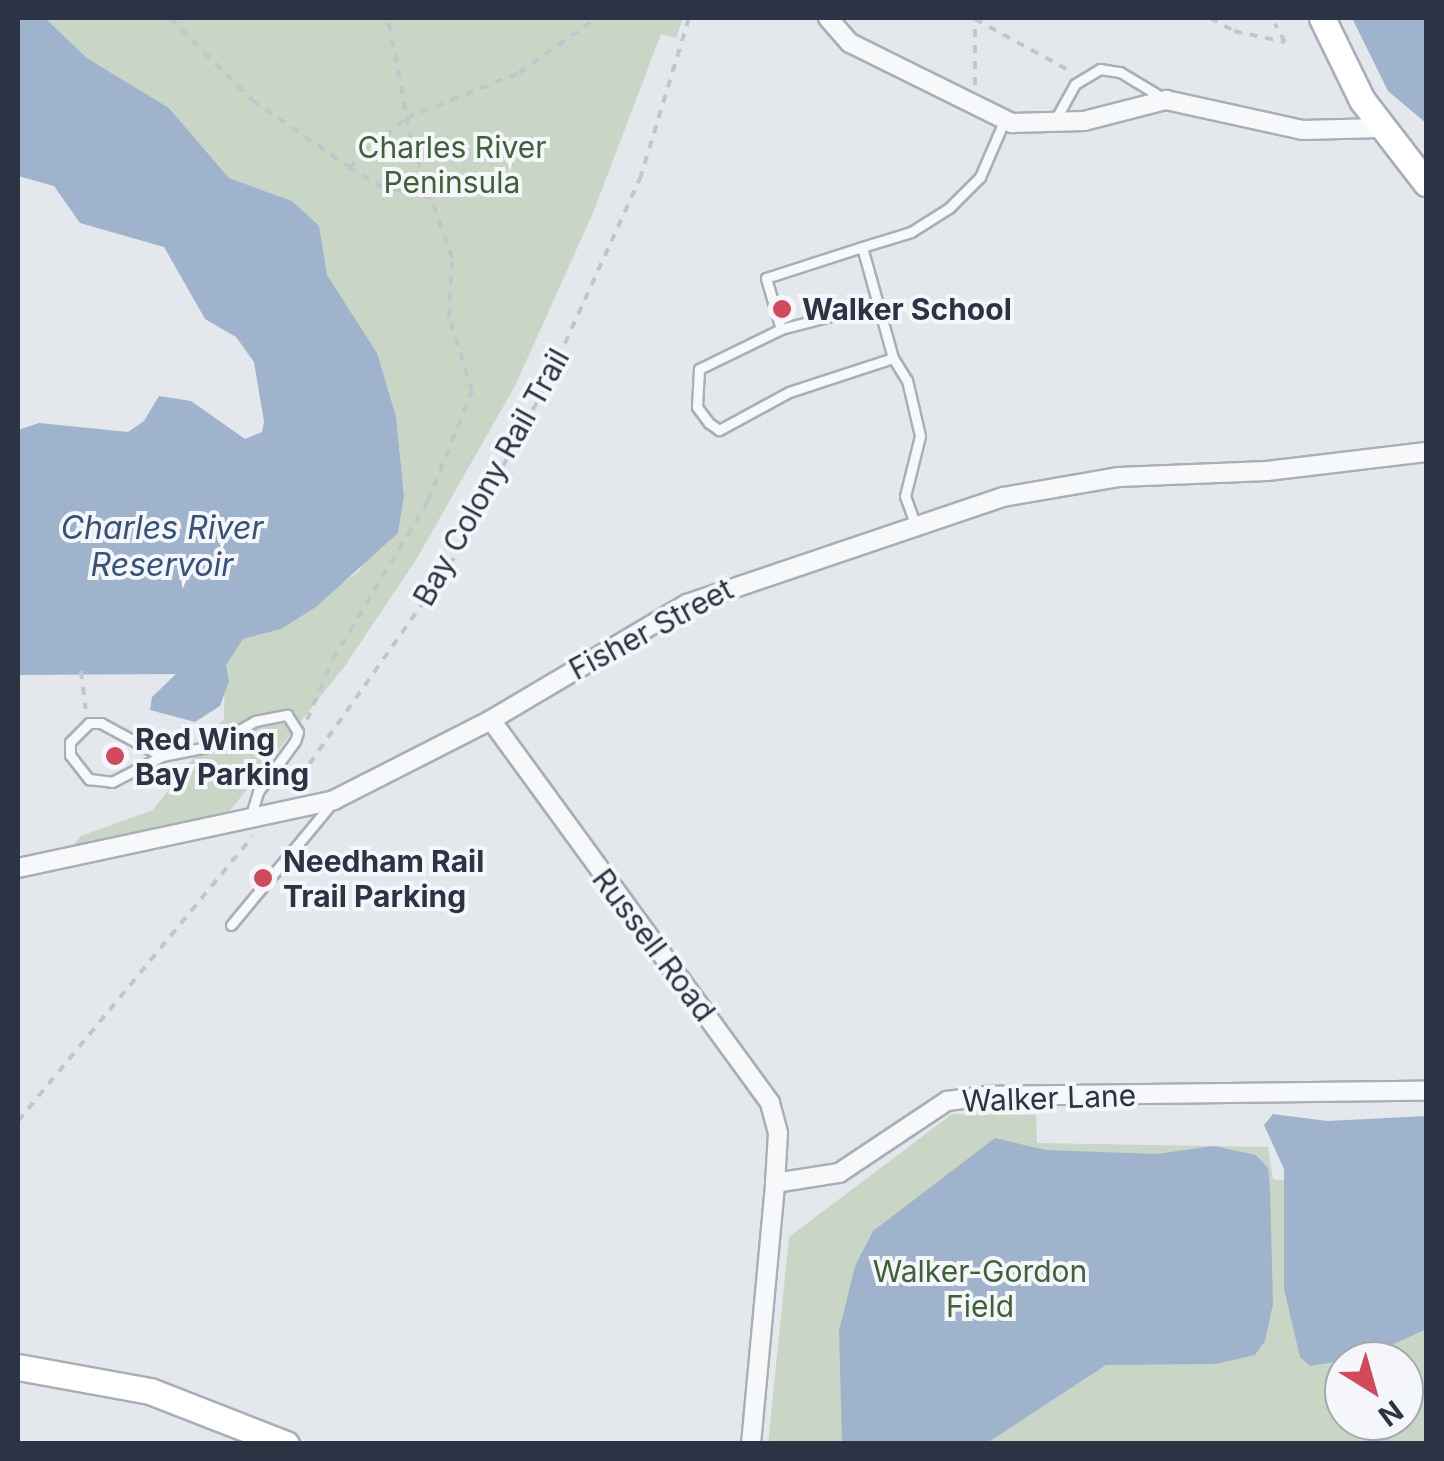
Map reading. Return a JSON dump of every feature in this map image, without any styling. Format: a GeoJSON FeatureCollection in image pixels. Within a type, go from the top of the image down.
{"type":"FeatureCollection","features":[{"type":"Feature","properties":{"kind":"street"},"geometry":{"type":"LineString","coordinates":[[828,18],[850,43],[1005,119],[1084,121],[1166,100],[1302,130],[1380,128]]}},
{"type":"Feature","properties":{"kind":"street"},"geometry":{"type":"LineString","coordinates":[[1322,18],[1380,128],[1426,183]]}},
{"type":"Feature","properties":{"kind":"street","name":"Fisher Street"},"geometry":{"type":"LineString","coordinates":[[18,868],[258,820],[334,800],[491,720],[687,604],[1003,497],[1119,477],[1267,471],[1426,452]]}},
{"type":"Feature","properties":{"kind":"street","name":"Russell Road"},"geometry":{"type":"LineString","coordinates":[[491,720],[770,1102],[778,1133],[774,1184]]}},
{"type":"Feature","properties":{"kind":"street","name":"Walker Lane"},"geometry":{"type":"LineString","coordinates":[[774,1184],[839,1173],[947,1102],[987,1096],[1426,1091]]}},
{"type":"Feature","properties":{"kind":"street"},"geometry":{"type":"LineString","coordinates":[[751,1444],[774,1184]]}},
{"type":"Feature","properties":{"kind":"street"},"geometry":{"type":"LineString","coordinates":[[18,1367],[150,1392],[286,1444]]}},
{"type":"Feature","properties":{"kind":"lane"},"geometry":{"type":"LineString","coordinates":[[1054,122],[1075,84],[1100,69],[1120,72],[1166,100]]}},
{"type":"Feature","properties":{"kind":"lane"},"geometry":{"type":"LineString","coordinates":[[782,330],[766,278],[910,232],[949,208],[980,177],[1005,119]]}},
{"type":"Feature","properties":{"kind":"lane"},"geometry":{"type":"LineString","coordinates":[[862,247],[893,358],[906,380],[920,436],[906,496],[916,526]]}},
{"type":"Feature","properties":{"kind":"lane"},"geometry":{"type":"LineString","coordinates":[[878,304],[782,330],[698,369],[697,407],[719,430],[789,392],[893,358]]}},
{"type":"Feature","properties":{"kind":"lane"},"geometry":{"type":"LineString","coordinates":[[162,756],[101,722],[88,723],[70,742],[70,754],[89,779],[112,782],[162,756],[212,746],[274,715],[287,715],[298,732],[258,792],[258,820]]}},
{"type":"Feature","properties":{"kind":"lane"},"geometry":{"type":"LineString","coordinates":[[231,925],[334,800]]}},
{"type":"Feature","properties":{"kind":"path"},"geometry":{"type":"LineString","coordinates":[[170,18],[252,100],[349,168],[378,186],[432,198]]}},
{"type":"Feature","properties":{"kind":"path"},"geometry":{"type":"LineString","coordinates":[[298,732],[333,659],[428,501],[472,391],[449,317],[452,258],[406,118],[388,18]]}},
{"type":"Feature","properties":{"kind":"path"},"geometry":{"type":"LineString","coordinates":[[349,168],[406,118],[520,73],[597,18]]}},
{"type":"Feature","properties":{"kind":"path","name":"Bay Colony Rail Trail"},"geometry":{"type":"LineString","coordinates":[[18,1121],[258,820],[304,775],[450,564],[545,387],[640,179],[689,18]]}},
{"type":"Feature","properties":{"kind":"path"},"geometry":{"type":"LineString","coordinates":[[990,91],[975,85],[974,18],[1074,73]]}},
{"type":"Feature","properties":{"kind":"path"},"geometry":{"type":"LineString","coordinates":[[1210,18],[1234,31],[1285,42],[1276,24]]}},
{"type":"Feature","properties":{"kind":"path"},"geometry":{"type":"LineString","coordinates":[[1066,79],[1083,66]]}},
{"type":"Feature","properties":{"kind":"path"},"geometry":{"type":"LineString","coordinates":[[81,672],[88,723]]}},
{"type":"Feature","properties":{"kind":"green space","name":"Charles River Peninsula"},"geometry":{"type":"Polygon","coordinates":[[[45,18],[683,18],[676,38],[661,34],[593,213],[515,386],[416,560],[344,667],[221,822],[67,853],[81,836],[153,810],[224,719],[225,665],[243,639],[281,628],[359,571],[404,495],[396,416],[377,353],[327,276],[302,212],[292,201],[229,178],[169,108],[87,58],[45,18]]]}},
{"type":"Feature","properties":{"kind":"green space","name":"Walker-Gordon Field"},"geometry":{"type":"Polygon","coordinates":[[[952,1114],[1036,1115],[1037,1143],[1268,1147],[1273,1179],[1426,1202],[1426,1443],[768,1444],[789,1237],[952,1114]]]}},
{"type":"Feature","properties":{"kind":"water","name":"Charles River Reservoir"},"geometry":{"type":"Polygon","coordinates":[[[18,18],[45,18],[87,58],[169,108],[229,178],[292,201],[319,226],[327,275],[377,353],[396,416],[404,495],[398,533],[316,607],[281,629],[243,639],[226,665],[229,681],[220,706],[195,722],[150,710],[152,697],[176,674],[18,675],[18,430],[39,423],[128,432],[144,421],[159,396],[191,401],[245,439],[262,432],[264,422],[254,362],[236,337],[205,319],[164,247],[80,223],[54,186],[18,176],[18,18]]]}},
{"type":"Feature","properties":{"kind":"water"},"geometry":{"type":"Polygon","coordinates":[[[1352,18],[1426,18],[1426,123],[1388,91],[1352,18]]]}},
{"type":"Feature","properties":{"kind":"water"},"geometry":{"type":"Polygon","coordinates":[[[1273,1114],[1327,1121],[1426,1116],[1426,1329],[1401,1341],[1324,1341],[1324,1364],[1310,1366],[1300,1357],[1284,1289],[1284,1169],[1264,1125],[1273,1114]]]}},
{"type":"Feature","properties":{"kind":"water"},"geometry":{"type":"Polygon","coordinates":[[[995,1138],[1046,1150],[1156,1154],[1214,1146],[1256,1155],[1268,1168],[1270,1187],[1273,1304],[1265,1341],[1255,1355],[1216,1364],[1106,1365],[987,1443],[842,1443],[839,1331],[855,1266],[873,1231],[995,1138]]]}},
{"type":"Feature","properties":{"kind":"place","name":"Walker School"},"geometry":{"type":"Point","coordinates":[782,309]}},
{"type":"Feature","properties":{"kind":"place","name":"Red Wing Bay Parking"},"geometry":{"type":"Point","coordinates":[115,756]}},
{"type":"Feature","properties":{"kind":"place","name":"Needham Rail Trail Parking"},"geometry":{"type":"Point","coordinates":[263,878]}}]}
